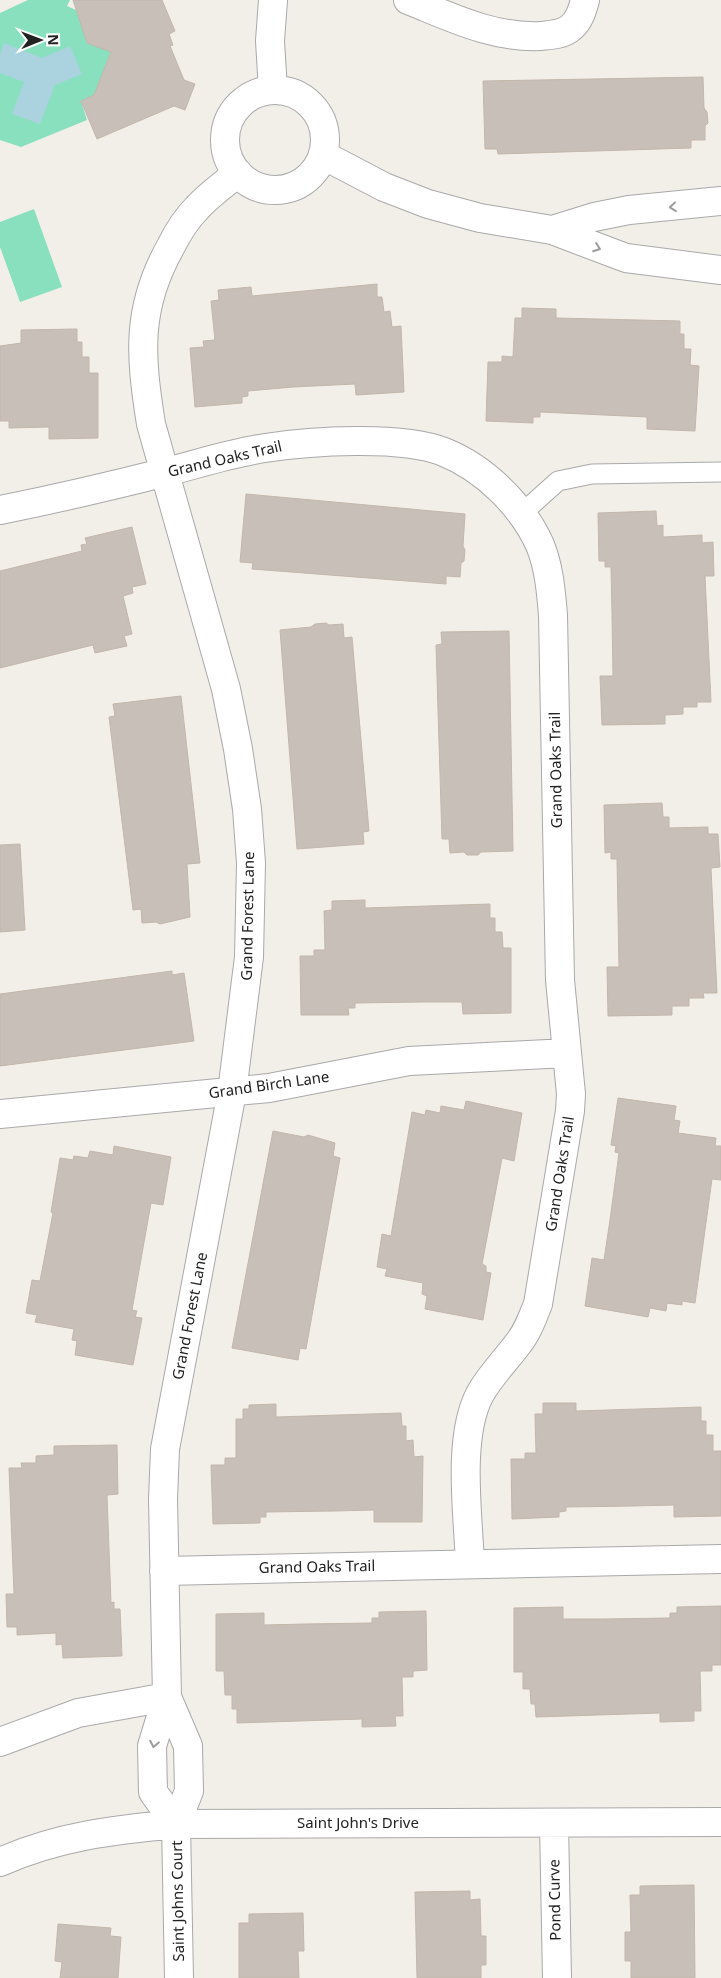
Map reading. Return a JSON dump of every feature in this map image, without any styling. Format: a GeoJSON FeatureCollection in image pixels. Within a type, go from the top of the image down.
{"type":"FeatureCollection","features":[{"type":"Feature","properties":{"kind":"street"},"geometry":{"type":"LineString","coordinates":[[273,0],[270,41],[273,90]]}},
{"type":"Feature","properties":{"kind":"street"},"geometry":{"type":"LineString","coordinates":[[408,0],[476,27],[504,35],[527,36],[556,35],[570,29],[581,15],[585,0]]}},
{"type":"Feature","properties":{"kind":"street"},"geometry":{"type":"LineString","coordinates":[[273,90],[294,93],[307,101],[317,112],[323,126],[325,141],[323,155],[315,171],[302,182],[286,189],[268,190],[252,184],[238,173],[229,159],[226,142],[228,124],[236,109],[249,98],[264,91],[273,90]]}},
{"type":"Feature","properties":{"kind":"street"},"geometry":{"type":"LineString","coordinates":[[323,155],[384,186],[428,204],[480,218],[552,230],[626,258],[721,270]]}},
{"type":"Feature","properties":{"kind":"street","name":"Grand Forest Lane"},"geometry":{"type":"LineString","coordinates":[[176,1824],[153,1792],[152,1746],[167,1697],[163,1500],[165,1449],[232,1092],[249,957],[251,863],[247,809],[226,689],[151,424],[145,390],[143,357],[145,310],[156,274],[182,226],[209,196],[238,173]]}},
{"type":"Feature","properties":{"kind":"street"},"geometry":{"type":"LineString","coordinates":[[552,230],[594,217],[629,210],[721,201]]}},
{"type":"Feature","properties":{"kind":"street","name":"Grand Oaks Trail"},"geometry":{"type":"LineString","coordinates":[[0,510],[264,448],[320,442],[410,444],[443,451],[472,465],[497,484],[520,514],[539,544],[550,581],[553,615],[560,980],[570,1111],[538,1304],[530,1324],[519,1343],[480,1394],[469,1425],[467,1466],[470,1563]]}},
{"type":"Feature","properties":{"kind":"street","name":"Grand Birch Lane"},"geometry":{"type":"LineString","coordinates":[[0,1114],[232,1092],[308,1082],[375,1066],[409,1061],[567,1053]]}},
{"type":"Feature","properties":{"kind":"street","name":"Grand Oaks Trail"},"geometry":{"type":"LineString","coordinates":[[164,1571],[721,1559]]}},
{"type":"Feature","properties":{"kind":"street"},"geometry":{"type":"LineString","coordinates":[[0,1742],[78,1713],[167,1697]]}},
{"type":"Feature","properties":{"kind":"street","name":"Grand Forest Lane"},"geometry":{"type":"LineString","coordinates":[[167,1697],[188,1746],[190,1790],[176,1824]]}},
{"type":"Feature","properties":{"kind":"street","name":"Saint John's Drive"},"geometry":{"type":"LineString","coordinates":[[0,1862],[43,1844],[74,1836],[176,1824],[721,1822]]}},
{"type":"Feature","properties":{"kind":"street","name":"Pond Curve"},"geometry":{"type":"LineString","coordinates":[[554,1823],[557,1978]]}},
{"type":"Feature","properties":{"kind":"street","name":"Saint Johns Court"},"geometry":{"type":"LineString","coordinates":[[176,1824],[179,1978]]}},
{"type":"Feature","properties":{"kind":"lane"},"geometry":{"type":"LineString","coordinates":[[520,514],[558,481],[564,479],[592,474],[721,472]]}},
{"type":"Feature","properties":{"kind":"green space"},"geometry":{"type":"Polygon","coordinates":[[[28,0],[70,0],[67,6],[76,10],[113,46],[100,80],[111,88],[81,101],[87,120],[21,147],[0,140],[0,13],[28,0]]]}},
{"type":"Feature","properties":{"kind":"green space"},"geometry":{"type":"Polygon","coordinates":[[[34,209],[62,287],[20,302],[0,247],[0,222],[34,209]]]}},
{"type":"Feature","properties":{"kind":"water"},"geometry":{"type":"Polygon","coordinates":[[[4,43],[42,58],[70,46],[82,74],[55,85],[40,124],[12,114],[24,82],[0,73],[0,54],[4,43]]]}},
{"type":"Feature","properties":{"kind":"building"},"geometry":{"type":"Polygon","coordinates":[[[73,0],[162,0],[175,31],[169,34],[173,45],[170,46],[184,80],[195,84],[185,110],[174,106],[97,139],[81,101],[94,95],[111,52],[87,43],[73,0]]]}},
{"type":"Feature","properties":{"kind":"building"},"geometry":{"type":"Polygon","coordinates":[[[703,77],[704,108],[707,112],[708,123],[705,126],[705,140],[691,140],[691,148],[498,154],[497,149],[485,149],[483,81],[703,77]]]}},
{"type":"Feature","properties":{"kind":"building"},"geometry":{"type":"Polygon","coordinates":[[[377,284],[377,297],[382,297],[384,312],[390,311],[392,327],[401,326],[404,392],[356,395],[355,384],[293,387],[248,391],[248,396],[242,397],[242,403],[195,407],[190,348],[204,347],[203,341],[215,340],[211,301],[219,300],[218,290],[251,287],[252,296],[377,284]]]}},
{"type":"Feature","properties":{"kind":"building"},"geometry":{"type":"Polygon","coordinates":[[[522,308],[556,309],[556,318],[680,321],[680,334],[684,334],[684,349],[691,349],[690,365],[699,366],[695,431],[647,429],[647,417],[540,412],[540,417],[533,417],[533,423],[486,421],[488,362],[502,362],[502,356],[513,357],[515,318],[522,318],[522,308]]]}},
{"type":"Feature","properties":{"kind":"building"},"geometry":{"type":"Polygon","coordinates":[[[77,329],[77,342],[82,342],[82,357],[89,357],[89,373],[98,373],[98,438],[49,439],[49,427],[9,428],[9,421],[0,421],[0,346],[21,343],[21,330],[77,329]]]}},
{"type":"Feature","properties":{"kind":"building"},"geometry":{"type":"Polygon","coordinates":[[[246,494],[465,514],[463,546],[465,550],[464,561],[461,563],[460,577],[446,576],[446,584],[252,569],[253,563],[240,562],[246,494]]]}},
{"type":"Feature","properties":{"kind":"building"},"geometry":{"type":"Polygon","coordinates":[[[656,511],[657,526],[663,525],[663,537],[702,535],[702,543],[713,542],[714,576],[705,576],[711,702],[697,702],[697,707],[683,707],[683,714],[665,715],[665,724],[602,725],[600,676],[613,676],[612,614],[611,567],[605,567],[605,561],[599,561],[598,513],[656,511]]]}},
{"type":"Feature","properties":{"kind":"building"},"geometry":{"type":"Polygon","coordinates":[[[132,527],[146,584],[132,587],[133,593],[123,596],[132,634],[124,636],[127,646],[95,653],[93,645],[0,668],[0,571],[82,551],[81,545],[87,544],[85,538],[132,527]]]}},
{"type":"Feature","properties":{"kind":"building"},"geometry":{"type":"Polygon","coordinates":[[[326,623],[329,625],[343,624],[344,638],[352,637],[369,831],[363,832],[364,844],[297,849],[280,630],[311,627],[315,624],[326,623]]]}},
{"type":"Feature","properties":{"kind":"building"},"geometry":{"type":"Polygon","coordinates":[[[509,631],[513,851],[481,852],[478,855],[467,855],[464,852],[450,853],[449,839],[442,839],[436,645],[442,644],[441,632],[509,631]]]}},
{"type":"Feature","properties":{"kind":"building"},"geometry":{"type":"Polygon","coordinates":[[[181,696],[200,863],[187,864],[190,917],[160,924],[156,922],[142,923],[141,909],[133,910],[109,717],[115,716],[113,704],[181,696]]]}},
{"type":"Feature","properties":{"kind":"building"},"geometry":{"type":"Polygon","coordinates":[[[662,803],[663,817],[669,817],[669,828],[708,827],[708,834],[718,834],[720,867],[711,868],[717,993],[703,993],[704,998],[689,998],[689,1006],[672,1006],[672,1015],[608,1016],[607,967],[619,967],[617,859],[611,859],[611,852],[605,853],[604,805],[662,803]]]}},
{"type":"Feature","properties":{"kind":"building"},"geometry":{"type":"Polygon","coordinates":[[[20,844],[25,930],[0,932],[0,845],[20,844]]]}},
{"type":"Feature","properties":{"kind":"building"},"geometry":{"type":"Polygon","coordinates":[[[365,900],[365,908],[490,904],[490,918],[495,918],[495,932],[502,932],[503,948],[511,948],[511,1013],[463,1014],[462,1002],[422,1002],[355,1003],[355,1008],[348,1008],[349,1015],[301,1015],[300,956],[314,956],[314,950],[325,950],[324,911],[332,910],[332,901],[365,900]]]}},
{"type":"Feature","properties":{"kind":"building"},"geometry":{"type":"Polygon","coordinates":[[[172,971],[172,975],[184,973],[194,1041],[0,1066],[0,994],[172,971]]]}},
{"type":"Feature","properties":{"kind":"building"},"geometry":{"type":"Polygon","coordinates":[[[618,1098],[676,1106],[674,1120],[680,1121],[678,1133],[716,1138],[715,1146],[721,1146],[721,1180],[712,1179],[695,1303],[682,1301],[682,1305],[667,1303],[666,1311],[650,1308],[648,1317],[585,1306],[592,1258],[604,1260],[619,1153],[615,1152],[616,1146],[611,1145],[618,1098]]]}},
{"type":"Feature","properties":{"kind":"building"},"geometry":{"type":"Polygon","coordinates":[[[466,1101],[522,1113],[514,1161],[502,1158],[482,1264],[486,1266],[486,1272],[491,1273],[483,1320],[425,1309],[427,1296],[422,1294],[423,1283],[385,1276],[387,1269],[377,1267],[382,1234],[391,1236],[412,1112],[425,1115],[426,1110],[440,1113],[441,1106],[464,1110],[466,1101]]]}},
{"type":"Feature","properties":{"kind":"building"},"geometry":{"type":"Polygon","coordinates":[[[273,1131],[304,1137],[308,1135],[335,1143],[333,1156],[340,1158],[306,1349],[300,1348],[298,1360],[232,1348],[273,1131]]]}},
{"type":"Feature","properties":{"kind":"building"},"geometry":{"type":"Polygon","coordinates":[[[114,1146],[171,1157],[163,1205],[151,1203],[132,1310],[137,1311],[135,1317],[142,1318],[133,1365],[75,1355],[77,1341],[72,1340],[74,1329],[35,1322],[37,1315],[26,1313],[32,1280],[40,1281],[53,1213],[51,1212],[60,1158],[73,1160],[74,1156],[88,1158],[90,1151],[113,1155],[114,1146]]]}},
{"type":"Feature","properties":{"kind":"building"},"geometry":{"type":"Polygon","coordinates":[[[543,1403],[576,1403],[576,1411],[701,1407],[701,1421],[706,1421],[706,1435],[713,1435],[713,1451],[721,1451],[721,1516],[674,1517],[674,1505],[566,1507],[566,1511],[559,1512],[559,1517],[512,1519],[511,1459],[525,1459],[525,1453],[536,1453],[535,1414],[543,1414],[543,1403]]]}},
{"type":"Feature","properties":{"kind":"building"},"geometry":{"type":"Polygon","coordinates":[[[276,1404],[276,1417],[401,1413],[402,1426],[406,1426],[406,1441],[413,1440],[414,1457],[423,1456],[422,1522],[374,1522],[374,1510],[266,1512],[266,1517],[260,1517],[260,1523],[213,1524],[211,1465],[225,1465],[225,1458],[236,1458],[236,1419],[243,1419],[243,1409],[249,1409],[249,1405],[276,1404]]]}},
{"type":"Feature","properties":{"kind":"building"},"geometry":{"type":"Polygon","coordinates":[[[117,1445],[118,1494],[107,1495],[111,1603],[114,1602],[114,1609],[120,1609],[122,1656],[63,1658],[62,1644],[56,1645],[56,1633],[17,1635],[17,1627],[7,1627],[6,1594],[14,1594],[9,1468],[22,1468],[21,1463],[36,1463],[36,1456],[54,1455],[54,1446],[117,1445]]]}},
{"type":"Feature","properties":{"kind":"building"},"geometry":{"type":"Polygon","coordinates":[[[721,1606],[721,1665],[712,1665],[712,1671],[700,1671],[701,1711],[694,1711],[694,1721],[660,1722],[660,1713],[536,1717],[535,1704],[531,1704],[530,1689],[523,1689],[523,1672],[514,1672],[514,1608],[563,1607],[563,1619],[603,1619],[670,1618],[670,1613],[677,1613],[677,1607],[721,1606]]]}},
{"type":"Feature","properties":{"kind":"building"},"geometry":{"type":"Polygon","coordinates":[[[426,1611],[427,1670],[413,1671],[413,1677],[402,1677],[403,1716],[395,1716],[396,1726],[362,1727],[362,1719],[237,1723],[237,1709],[232,1709],[232,1695],[225,1695],[224,1671],[216,1671],[216,1614],[264,1613],[264,1625],[372,1623],[372,1618],[379,1618],[379,1612],[426,1611]]]}},
{"type":"Feature","properties":{"kind":"building"},"geometry":{"type":"Polygon","coordinates":[[[694,1885],[695,1978],[631,1978],[631,1961],[625,1961],[625,1932],[631,1932],[630,1895],[640,1895],[640,1886],[694,1885]]]}},
{"type":"Feature","properties":{"kind":"building"},"geometry":{"type":"Polygon","coordinates":[[[470,1891],[470,1900],[480,1899],[481,1936],[486,1936],[486,1965],[481,1965],[481,1978],[417,1978],[415,1892],[470,1891]]]}},
{"type":"Feature","properties":{"kind":"building"},"geometry":{"type":"Polygon","coordinates":[[[303,1913],[304,1951],[298,1951],[299,1978],[239,1978],[239,1923],[249,1923],[249,1914],[303,1913]]]}},
{"type":"Feature","properties":{"kind":"building"},"geometry":{"type":"Polygon","coordinates":[[[58,1924],[111,1928],[110,1936],[121,1937],[118,1978],[60,1978],[62,1962],[55,1961],[58,1924]]]}}]}
